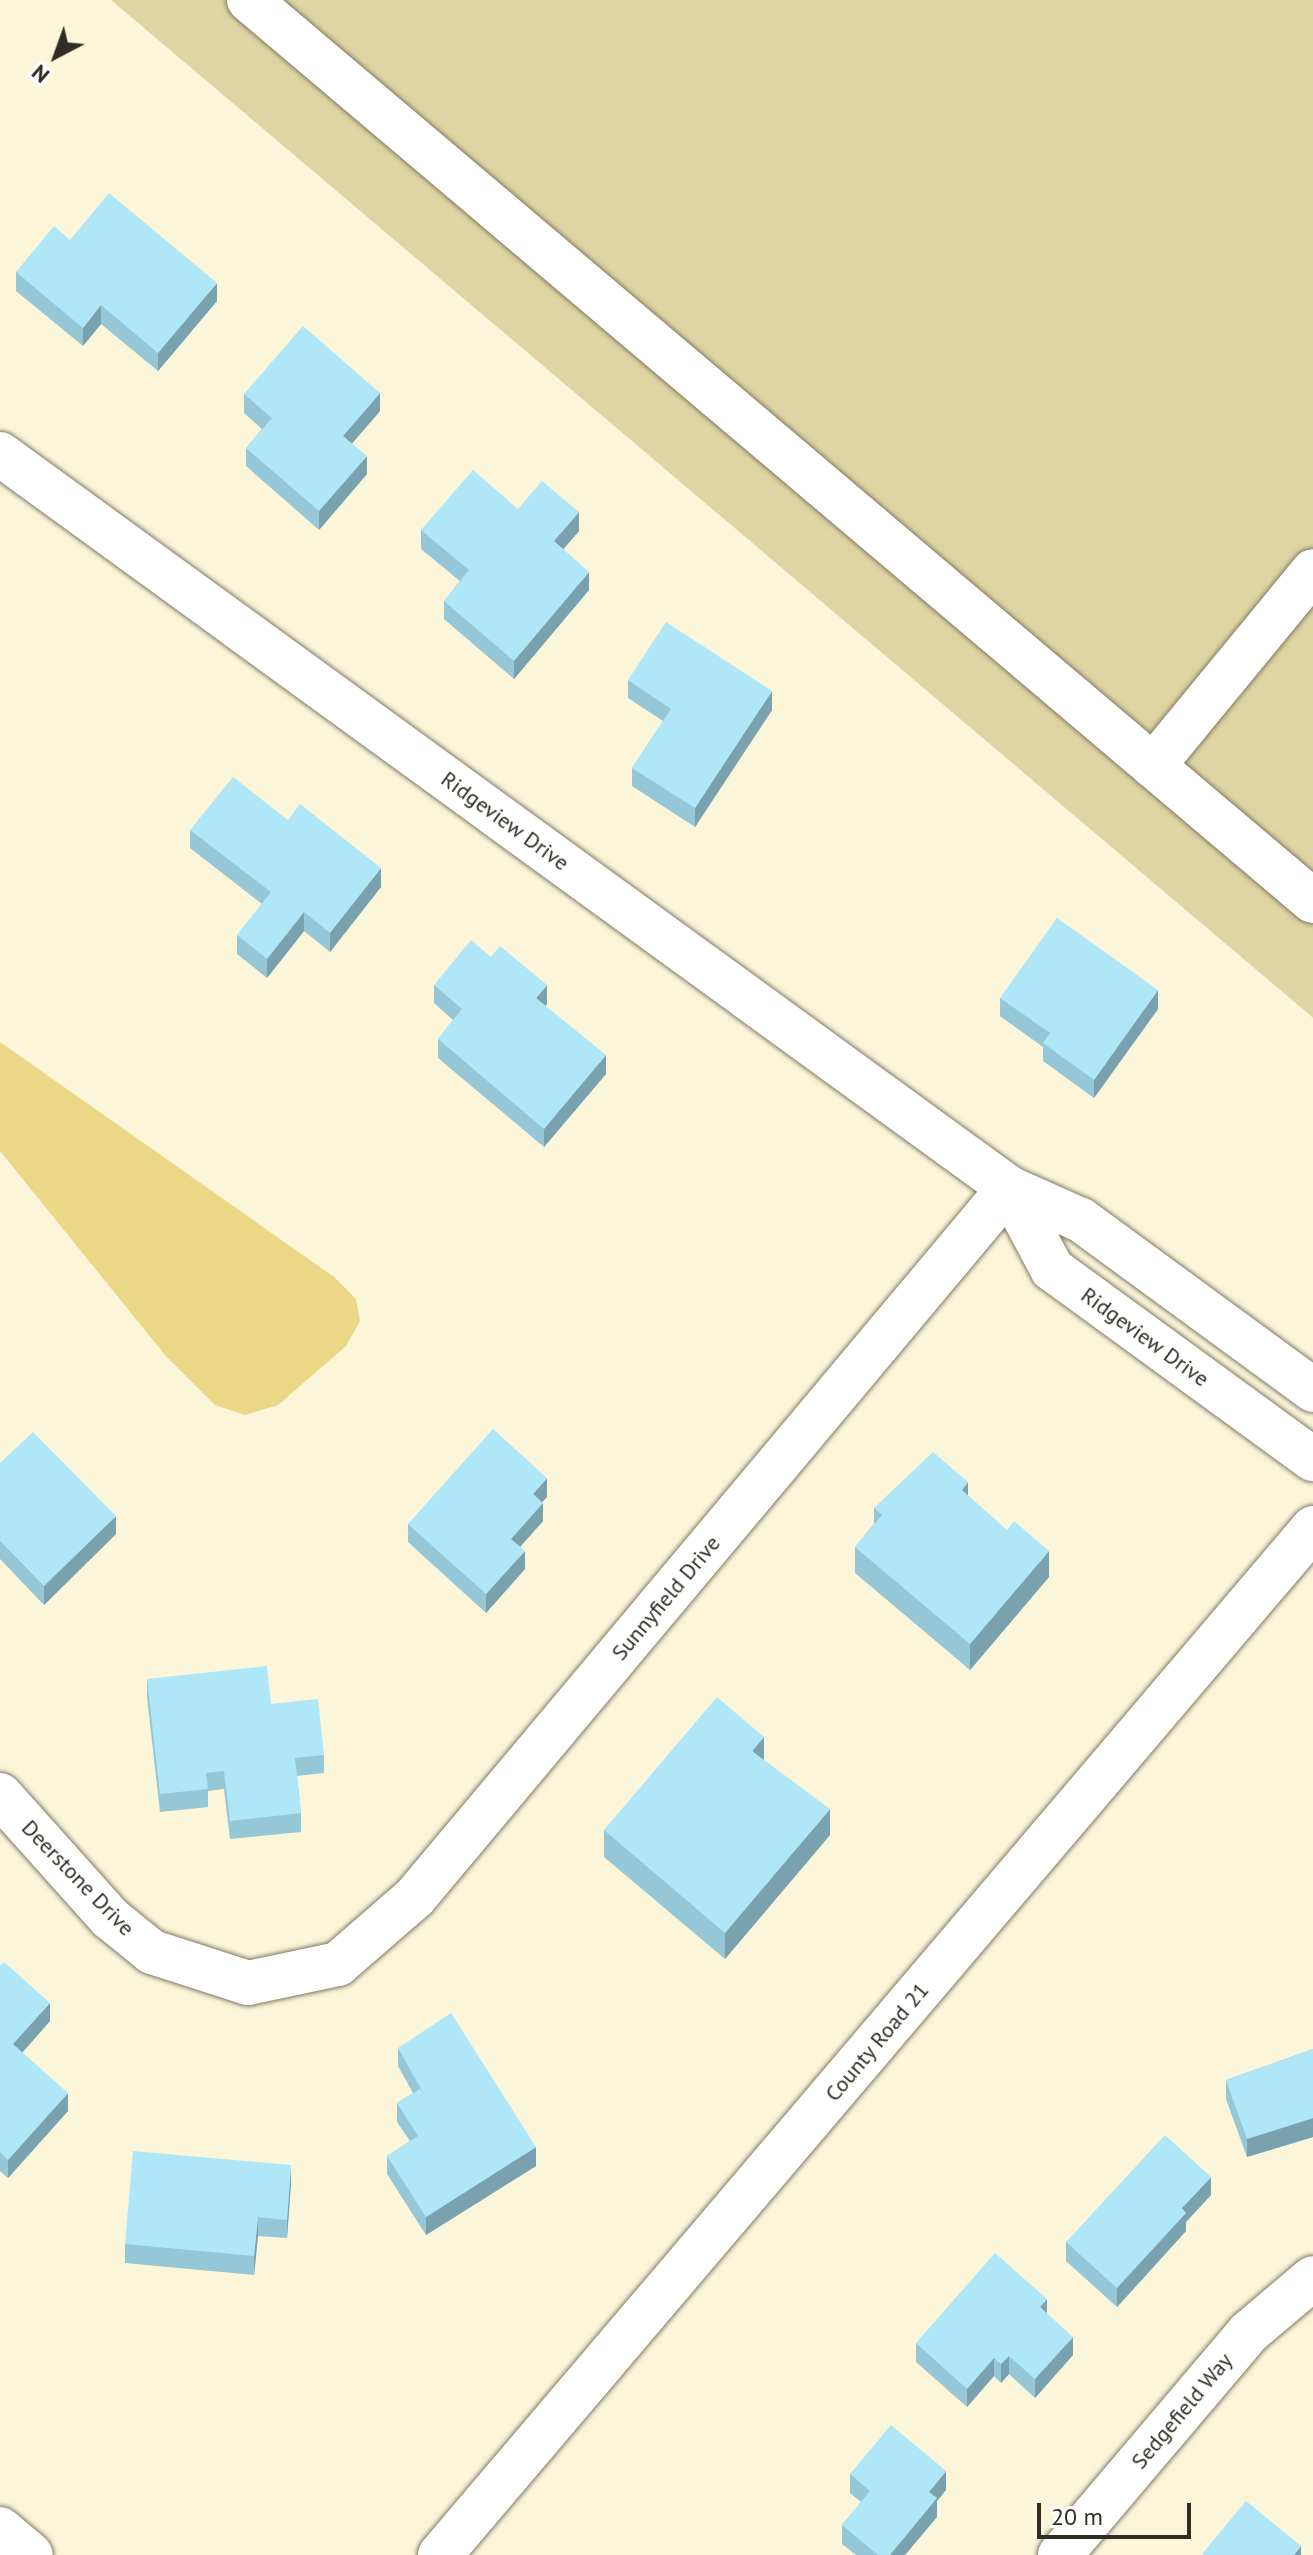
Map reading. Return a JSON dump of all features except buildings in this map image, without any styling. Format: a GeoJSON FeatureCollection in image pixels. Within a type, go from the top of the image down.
{"type":"FeatureCollection","features":[{"type":"Feature","properties":{"kind":"street"},"geometry":{"type":"LineString","coordinates":[[249,0],[1313,901]]}},
{"type":"Feature","properties":{"kind":"street","name":"Ridgeview Drive"},"geometry":{"type":"LineString","coordinates":[[0,454],[1009,1188],[1081,1220],[1313,1390]]}},
{"type":"Feature","properties":{"kind":"street"},"geometry":{"type":"LineString","coordinates":[[1153,766],[1313,571]]}},
{"type":"Feature","properties":{"kind":"street","name":"Ridgeview Drive"},"geometry":{"type":"LineString","coordinates":[[1009,1188],[1052,1269],[1313,1459]]}},
{"type":"Feature","properties":{"kind":"street","name":"Sunnyfield Drive"},"geometry":{"type":"LineString","coordinates":[[298,1977],[338,1964],[415,1897],[1009,1188]]}},
{"type":"Feature","properties":{"kind":"street","name":"County Road 21"},"geometry":{"type":"LineString","coordinates":[[440,2555],[1313,1528]]}},
{"type":"Feature","properties":{"kind":"street","name":"Deerstone Drive"},"geometry":{"type":"LineString","coordinates":[[0,1795],[110,1918],[152,1952],[248,1983],[298,1977]]}},
{"type":"Feature","properties":{"kind":"street","name":"Sedgefield Way"},"geometry":{"type":"LineString","coordinates":[[1060,2555],[1248,2333],[1313,2278]]}},
{"type":"Feature","properties":{"kind":"street"},"geometry":{"type":"LineString","coordinates":[[0,2529],[31,2555]]}},
{"type":"Feature","properties":{"kind":"shaded area"},"geometry":{"type":"Polygon","coordinates":[[[111,0],[1313,0],[1313,1018],[1304,1010],[111,0]]]}},
{"type":"Feature","properties":{"kind":"shaded area"},"geometry":{"type":"Polygon","coordinates":[[[0,1042],[334,1277],[356,1299],[360,1321],[346,1346],[278,1405],[245,1415],[215,1405],[165,1355],[0,1151],[0,1042]]]}}]}
